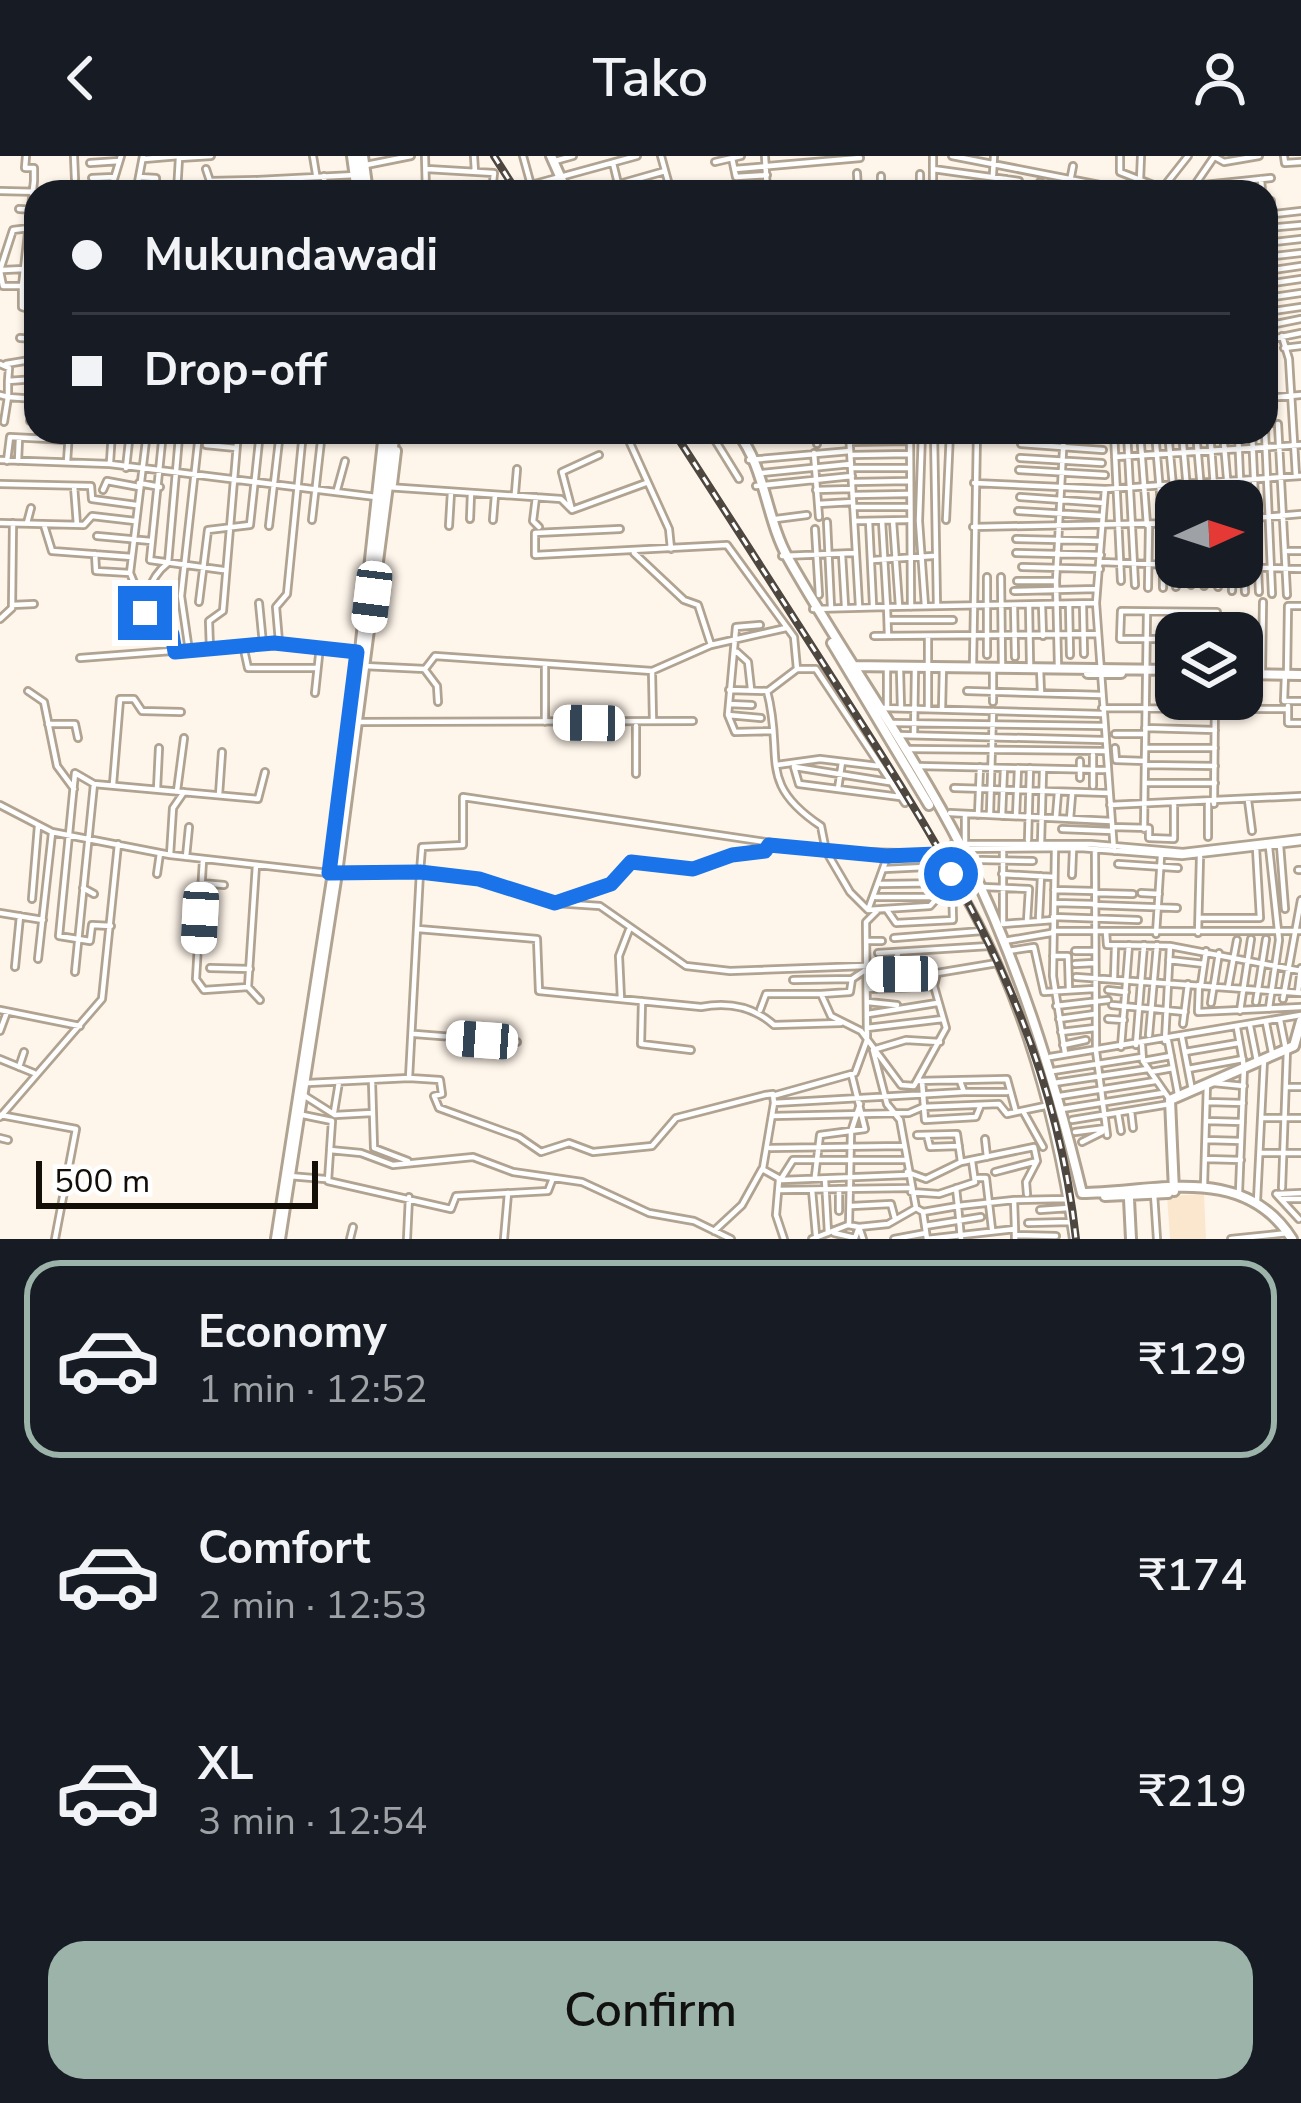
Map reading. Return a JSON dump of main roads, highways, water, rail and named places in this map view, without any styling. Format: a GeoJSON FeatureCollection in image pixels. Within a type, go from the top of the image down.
{"type":"FeatureCollection","features":[{"type":"Feature","properties":{"kind":"highway"},"geometry":{"type":"LineString","coordinates":[[276,1239],[332,873],[389,444]]}},
{"type":"Feature","properties":{"kind":"highway"},"geometry":{"type":"LineString","coordinates":[[276,1239],[356,722],[360,659]]}},
{"type":"Feature","properties":{"kind":"railway"},"geometry":{"type":"LineString","coordinates":[[494,156],[509,180]]}},
{"type":"Feature","properties":{"kind":"railway"},"geometry":{"type":"LineString","coordinates":[[682,444],[896,777],[967,901],[1025,1028],[1048,1095],[1076,1239]]}}]}
